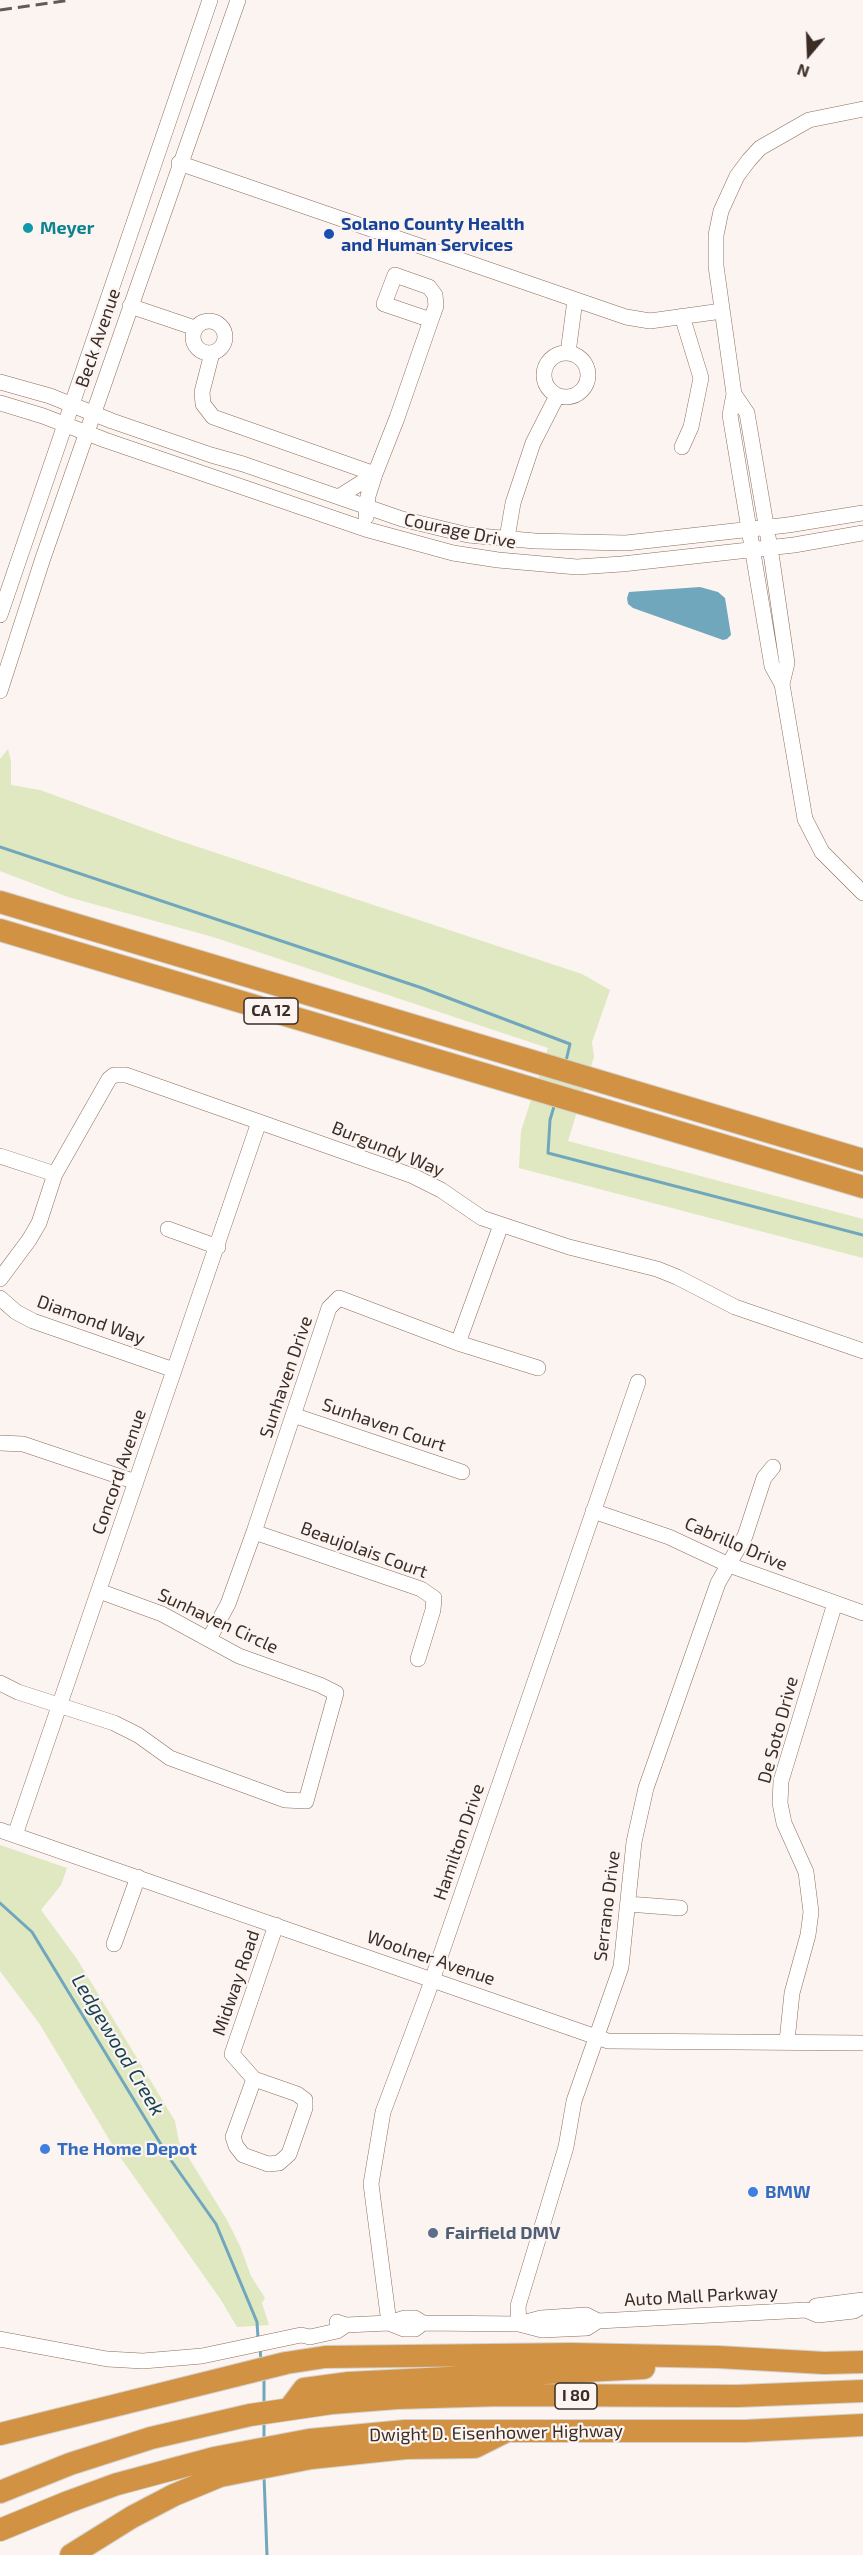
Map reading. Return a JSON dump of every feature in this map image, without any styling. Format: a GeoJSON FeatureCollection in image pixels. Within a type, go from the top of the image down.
{"type":"FeatureCollection","features":[{"type":"Feature","properties":{"kind":"highway","name":"CA 12"},"geometry":{"type":"LineString","coordinates":[[0,903],[863,1160]]}},
{"type":"Feature","properties":{"kind":"highway","name":"CA 12"},"geometry":{"type":"LineString","coordinates":[[0,930],[863,1187]]}},
{"type":"Feature","properties":{"kind":"highway"},"geometry":{"type":"LineString","coordinates":[[0,940],[106,963]]}},
{"type":"Feature","properties":{"kind":"highway"},"geometry":{"type":"LineString","coordinates":[[0,2434],[286,2363],[325,2357],[572,2354],[672,2355],[824,2363],[863,2362]]}},
{"type":"Feature","properties":{"kind":"highway"},"geometry":{"type":"LineString","coordinates":[[289,2409],[304,2389],[349,2383],[775,2361]]}},
{"type":"Feature","properties":{"kind":"highway","name":"Dwight D. Eisenhower Highway"},"geometry":{"type":"LineString","coordinates":[[0,2492],[70,2464],[151,2438],[250,2415],[289,2409],[397,2397],[501,2395],[738,2397],[863,2391]]}},
{"type":"Feature","properties":{"kind":"highway","name":"Dwight D. Eisenhower Highway"},"geometry":{"type":"LineString","coordinates":[[0,2530],[117,2484],[405,2431],[510,2429],[745,2431],[863,2425]]}},
{"type":"Feature","properties":{"kind":"highway"},"geometry":{"type":"LineString","coordinates":[[71,2555],[174,2494],[220,2476],[250,2460]]}},
{"type":"Feature","properties":{"kind":"street","name":"Beck Avenue"},"geometry":{"type":"LineString","coordinates":[[0,615],[210,0]]}},
{"type":"Feature","properties":{"kind":"street","name":"Beck Avenue"},"geometry":{"type":"LineString","coordinates":[[0,691],[18,631],[179,163],[238,0]]}},
{"type":"Feature","properties":{"kind":"street"},"geometry":{"type":"LineString","coordinates":[[863,109],[809,120],[760,148],[738,176],[721,211],[716,235],[716,266],[734,394],[730,415],[772,666],[782,684],[806,819],[822,852],[863,893]]}},
{"type":"Feature","properties":{"kind":"street"},"geometry":{"type":"LineString","coordinates":[[179,163],[626,317],[650,321],[722,311]]}},
{"type":"Feature","properties":{"kind":"street"},"geometry":{"type":"LineString","coordinates":[[568,353],[575,300]]}},
{"type":"Feature","properties":{"kind":"street"},"geometry":{"type":"LineString","coordinates":[[130,306],[195,328]]}},
{"type":"Feature","properties":{"kind":"street"},"geometry":{"type":"LineString","coordinates":[[682,316],[701,378],[691,427],[682,447]]}},
{"type":"Feature","properties":{"kind":"street"},"geometry":{"type":"LineString","coordinates":[[366,529],[367,508],[375,474],[431,320]]}},
{"type":"Feature","properties":{"kind":"street"},"geometry":{"type":"LineString","coordinates":[[212,353],[201,352],[194,344],[195,328],[201,323],[210,321],[223,329],[224,344],[212,353],[202,392],[203,404],[213,417],[375,474]]}},
{"type":"Feature","properties":{"kind":"street"},"geometry":{"type":"LineString","coordinates":[[568,353],[583,360],[588,368],[587,385],[574,397],[557,396],[545,383],[544,374],[551,358],[568,353]]}},
{"type":"Feature","properties":{"kind":"street","name":"Courage Drive"},"geometry":{"type":"LineString","coordinates":[[0,382],[72,405],[211,455],[340,496],[367,508],[468,535],[580,544],[626,543],[766,528],[863,513]]}},
{"type":"Feature","properties":{"kind":"street"},"geometry":{"type":"LineString","coordinates":[[734,394],[747,413],[770,548],[787,663],[782,684]]}},
{"type":"Feature","properties":{"kind":"street"},"geometry":{"type":"LineString","coordinates":[[507,538],[513,503],[533,442],[557,396]]}},
{"type":"Feature","properties":{"kind":"street","name":"Courage Drive"},"geometry":{"type":"LineString","coordinates":[[0,403],[366,529],[453,553],[528,564],[578,567],[667,561],[863,533]]}},
{"type":"Feature","properties":{"kind":"street"},"geometry":{"type":"LineString","coordinates":[[340,496],[375,474]]}},
{"type":"Feature","properties":{"kind":"street","name":"Burgundy Way"},"geometry":{"type":"LineString","coordinates":[[0,1279],[30,1240],[39,1223],[55,1174],[104,1087],[114,1075],[126,1075],[413,1176],[441,1190],[482,1218],[569,1247],[657,1269],[735,1307],[863,1351]]}},
{"type":"Feature","properties":{"kind":"street","name":"Concord Avenue"},"geometry":{"type":"LineString","coordinates":[[15,1835],[259,1122]]}},
{"type":"Feature","properties":{"kind":"street"},"geometry":{"type":"LineString","coordinates":[[0,1156],[55,1174]]}},
{"type":"Feature","properties":{"kind":"street"},"geometry":{"type":"LineString","coordinates":[[501,1225],[459,1343],[538,1368]]}},
{"type":"Feature","properties":{"kind":"street"},"geometry":{"type":"LineString","coordinates":[[168,1229],[218,1247]]}},
{"type":"Feature","properties":{"kind":"street","name":"Diamond Way"},"geometry":{"type":"LineString","coordinates":[[0,1298],[16,1312],[33,1321],[174,1370]]}},
{"type":"Feature","properties":{"kind":"street","name":"Sunhaven Drive"},"geometry":{"type":"LineString","coordinates":[[209,1639],[228,1604],[330,1308],[339,1298],[459,1343]]}},
{"type":"Feature","properties":{"kind":"street","name":"Hamilton Drive"},"geometry":{"type":"LineString","coordinates":[[389,2323],[370,2184],[383,2112],[433,1979],[638,1382]]}},
{"type":"Feature","properties":{"kind":"street","name":"Sunhaven Court"},"geometry":{"type":"LineString","coordinates":[[293,1415],[462,1472]]}},
{"type":"Feature","properties":{"kind":"street"},"geometry":{"type":"LineString","coordinates":[[0,1443],[23,1444],[136,1482]]}},
{"type":"Feature","properties":{"kind":"street","name":"Serrano Drive"},"geometry":{"type":"LineString","coordinates":[[519,2325],[518,2306],[566,2147],[574,2101],[621,1967],[634,1842],[646,1788],[718,1583],[745,1536],[764,1478],[773,1467]]}},
{"type":"Feature","properties":{"kind":"street","name":"Cabrillo Drive"},"geometry":{"type":"LineString","coordinates":[[593,1511],[669,1537],[729,1565],[863,1613]]}},
{"type":"Feature","properties":{"kind":"street","name":"Beaujolais Court"},"geometry":{"type":"LineString","coordinates":[[254,1532],[421,1589],[434,1598],[433,1610],[418,1659]]}},
{"type":"Feature","properties":{"kind":"street","name":"Sunhaven Circle"},"geometry":{"type":"LineString","coordinates":[[59,1706],[114,1723],[138,1735],[170,1758],[285,1800],[306,1801],[336,1694],[320,1685],[239,1656],[162,1614],[99,1591]]}},
{"type":"Feature","properties":{"kind":"street","name":"De Soto Drive"},"geometry":{"type":"LineString","coordinates":[[787,2041],[792,1993],[808,1935],[811,1911],[806,1872],[784,1823],[780,1803],[781,1781],[835,1603]]}},
{"type":"Feature","properties":{"kind":"street"},"geometry":{"type":"LineString","coordinates":[[0,1683],[18,1692],[59,1706]]}},
{"type":"Feature","properties":{"kind":"street","name":"Woolner Avenue"},"geometry":{"type":"LineString","coordinates":[[0,1830],[597,2038],[620,2043],[787,2041],[863,2043]]}},
{"type":"Feature","properties":{"kind":"street"},"geometry":{"type":"LineString","coordinates":[[114,1944],[138,1877]]}},
{"type":"Feature","properties":{"kind":"street"},"geometry":{"type":"LineString","coordinates":[[628,1904],[680,1908]]}},
{"type":"Feature","properties":{"kind":"street","name":"Midway Road"},"geometry":{"type":"LineString","coordinates":[[254,2079],[232,2054],[276,1925]]}},
{"type":"Feature","properties":{"kind":"street"},"geometry":{"type":"LineString","coordinates":[[254,2079],[297,2094],[305,2100],[305,2108],[288,2154],[279,2163],[268,2164],[243,2156],[233,2137],[254,2079]]}},
{"type":"Feature","properties":{"kind":"street","name":"Auto Mall Parkway"},"geometry":{"type":"LineString","coordinates":[[0,2339],[107,2359],[143,2361],[202,2356],[242,2349],[301,2335],[306,2330],[335,2321],[346,2325],[389,2323],[404,2329],[415,2329],[423,2323],[519,2325],[542,2330],[587,2328],[598,2321],[806,2310],[816,2305],[863,2300]]}},
{"type":"Feature","properties":{"kind":"street","name":"Auto Mall Parkway"},"geometry":{"type":"LineString","coordinates":[[806,2310],[818,2315],[854,2310],[863,2306]]}},
{"type":"Feature","properties":{"kind":"green space"},"geometry":{"type":"Polygon","coordinates":[[[8,749],[11,761],[11,785],[40,790],[171,838],[582,974],[610,990],[592,1042],[594,1057],[568,1141],[863,1219],[863,1258],[519,1168],[521,1131],[548,1048],[213,937],[68,897],[0,871],[0,759],[8,749]]]}},
{"type":"Feature","properties":{"kind":"green space"},"geometry":{"type":"Polygon","coordinates":[[[0,1845],[67,1868],[61,1885],[41,1910],[77,1959],[175,2121],[179,2142],[227,2220],[251,2276],[265,2298],[262,2303],[269,2325],[237,2327],[221,2300],[118,2154],[39,2023],[0,1971],[0,1845]]]}},
{"type":"Feature","properties":{"kind":"water"},"geometry":{"type":"Polygon","coordinates":[[[700,587],[718,592],[725,598],[731,635],[727,639],[723,640],[633,608],[628,604],[629,592],[700,587]]]}},
{"type":"Feature","properties":{"kind":"waterway"},"geometry":{"type":"LineString","coordinates":[[0,847],[422,988],[570,1044],[566,1061]]}},
{"type":"Feature","properties":{"kind":"waterway"},"geometry":{"type":"LineString","coordinates":[[555,1103],[550,1120],[548,1153],[863,1235]]}},
{"type":"Feature","properties":{"kind":"waterway","name":"Ledgewood Creek"},"geometry":{"type":"LineString","coordinates":[[0,1903],[32,1932],[168,2156],[216,2224],[257,2322],[258,2338]]}},
{"type":"Feature","properties":{"kind":"waterway","name":"Ledgewood Creek"},"geometry":{"type":"LineString","coordinates":[[260,2347],[261,2362]]}},
{"type":"Feature","properties":{"kind":"waterway","name":"Ledgewood Creek"},"geometry":{"type":"LineString","coordinates":[[264,2377],[264,2403]]}},
{"type":"Feature","properties":{"kind":"waterway","name":"Ledgewood Creek"},"geometry":{"type":"LineString","coordinates":[[264,2422],[264,2439]]}},
{"type":"Feature","properties":{"kind":"waterway","name":"Ledgewood Creek"},"geometry":{"type":"LineString","coordinates":[[264,2476],[267,2555]]}},
{"type":"Feature","properties":{"kind":"railway"},"geometry":{"type":"LineString","coordinates":[[0,10],[71,0]]}},
{"type":"Feature","properties":{"kind":"place","name":"Meyer"},"geometry":{"type":"Point","coordinates":[28,228]}},
{"type":"Feature","properties":{"kind":"place","name":"Solano County Health and Human Services"},"geometry":{"type":"Point","coordinates":[329,234]}},
{"type":"Feature","properties":{"kind":"place","name":"The Home Depot"},"geometry":{"type":"Point","coordinates":[45,2149]}},
{"type":"Feature","properties":{"kind":"place","name":"BMW"},"geometry":{"type":"Point","coordinates":[753,2192]}},
{"type":"Feature","properties":{"kind":"place","name":"Fairfield DMV"},"geometry":{"type":"Point","coordinates":[433,2233]}}]}
